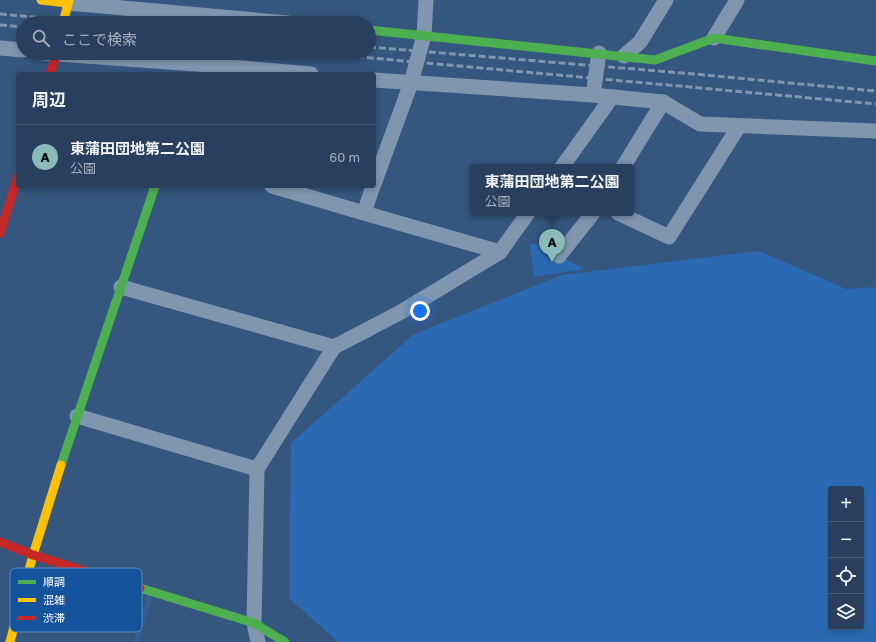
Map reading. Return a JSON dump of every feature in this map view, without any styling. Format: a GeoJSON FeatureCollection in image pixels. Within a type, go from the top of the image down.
{"type":"FeatureCollection","features":[{"type":"Feature","properties":{"kind":"street"},"geometry":{"type":"LineString","coordinates":[[41,0],[215,16]]}},
{"type":"Feature","properties":{"kind":"street"},"geometry":{"type":"LineString","coordinates":[[376,179],[411,83],[424,35],[426,0]]}},
{"type":"Feature","properties":{"kind":"street"},"geometry":{"type":"LineString","coordinates":[[624,56],[640,42],[666,0]]}},
{"type":"Feature","properties":{"kind":"street"},"geometry":{"type":"LineString","coordinates":[[714,38],[737,0]]}},
{"type":"Feature","properties":{"kind":"street"},"geometry":{"type":"LineString","coordinates":[[65,16],[68,2]]}},
{"type":"Feature","properties":{"kind":"street"},"geometry":{"type":"LineString","coordinates":[[376,31],[655,60],[714,38],[876,61]]}},
{"type":"Feature","properties":{"kind":"street"},"geometry":{"type":"LineString","coordinates":[[0,48],[16,49]]}},
{"type":"Feature","properties":{"kind":"street"},"geometry":{"type":"LineString","coordinates":[[593,95],[599,53]]}},
{"type":"Feature","properties":{"kind":"street"},"geometry":{"type":"LineString","coordinates":[[50,72],[51,60]]}},
{"type":"Feature","properties":{"kind":"street"},"geometry":{"type":"LineString","coordinates":[[109,60],[194,69],[264,72]]}},
{"type":"Feature","properties":{"kind":"street"},"geometry":{"type":"LineString","coordinates":[[376,80],[593,95],[663,102],[700,124],[876,131]]}},
{"type":"Feature","properties":{"kind":"street"},"geometry":{"type":"LineString","coordinates":[[564,164],[612,97]]}},
{"type":"Feature","properties":{"kind":"street"},"geometry":{"type":"LineString","coordinates":[[625,164],[663,102]]}},
{"type":"Feature","properties":{"kind":"street"},"geometry":{"type":"LineString","coordinates":[[624,216],[669,237],[739,126]]}},
{"type":"Feature","properties":{"kind":"street"},"geometry":{"type":"LineString","coordinates":[[0,232],[16,182]]}},
{"type":"Feature","properties":{"kind":"street"},"geometry":{"type":"LineString","coordinates":[[30,568],[77,416],[154,188]]}},
{"type":"Feature","properties":{"kind":"street"},"geometry":{"type":"LineString","coordinates":[[279,188],[500,252]]}},
{"type":"Feature","properties":{"kind":"street"},"geometry":{"type":"LineString","coordinates":[[364,213],[373,188]]}},
{"type":"Feature","properties":{"kind":"street"},"geometry":{"type":"LineString","coordinates":[[258,642],[254,623],[257,469],[334,347],[401,312],[500,252],[526,216]]}},
{"type":"Feature","properties":{"kind":"street"},"geometry":{"type":"LineString","coordinates":[[559,256],[591,216]]}},
{"type":"Feature","properties":{"kind":"street"},"geometry":{"type":"LineString","coordinates":[[121,287],[334,347]]}},
{"type":"Feature","properties":{"kind":"street"},"geometry":{"type":"LineString","coordinates":[[77,416],[257,469]]}},
{"type":"Feature","properties":{"kind":"street"},"geometry":{"type":"LineString","coordinates":[[0,542],[33,555],[75,568]]}},
{"type":"Feature","properties":{"kind":"street"},"geometry":{"type":"LineString","coordinates":[[142,589],[254,623],[285,642]]}},
{"type":"Feature","properties":{"kind":"street"},"geometry":{"type":"LineString","coordinates":[[10,642],[13,632]]}},
{"type":"Feature","properties":{"kind":"shaded area"},"geometry":{"type":"Polygon","coordinates":[[[533,243],[585,269],[534,277],[530,245],[533,243]]]}},
{"type":"Feature","properties":{"kind":"shaded area"},"geometry":{"type":"Polygon","coordinates":[[[759,251],[846,289],[876,287],[876,642],[338,642],[289,598],[291,443],[414,334],[562,275],[759,251]]]}},
{"type":"Feature","properties":{"kind":"waterway"},"geometry":{"type":"LineString","coordinates":[[142,622],[150,596]]}},
{"type":"Feature","properties":{"kind":"waterway"},"geometry":{"type":"LineString","coordinates":[[136,642],[139,632]]}},
{"type":"Feature","properties":{"kind":"railway"},"geometry":{"type":"LineString","coordinates":[[0,14],[22,16]]}},
{"type":"Feature","properties":{"kind":"railway"},"geometry":{"type":"LineString","coordinates":[[0,25],[16,26]]}},
{"type":"Feature","properties":{"kind":"railway"},"geometry":{"type":"LineString","coordinates":[[376,48],[876,91]]}},
{"type":"Feature","properties":{"kind":"railway"},"geometry":{"type":"LineString","coordinates":[[376,58],[876,104]]}},
{"type":"Feature","properties":{"kind":"traffic: fast"},"geometry":{"type":"LineString","coordinates":[[376,31],[655,60],[714,38],[876,61]]}},
{"type":"Feature","properties":{"kind":"traffic: fast"},"geometry":{"type":"LineString","coordinates":[[61,465],[154,188]]}},
{"type":"Feature","properties":{"kind":"traffic: fast"},"geometry":{"type":"LineString","coordinates":[[142,589],[254,623],[285,642]]}},
{"type":"Feature","properties":{"kind":"traffic: slow"},"geometry":{"type":"LineString","coordinates":[[41,0],[68,3]]}},
{"type":"Feature","properties":{"kind":"traffic: slow"},"geometry":{"type":"LineString","coordinates":[[65,16],[69,0]]}},
{"type":"Feature","properties":{"kind":"traffic: slow"},"geometry":{"type":"LineString","coordinates":[[30,568],[61,465]]}},
{"type":"Feature","properties":{"kind":"traffic: slow"},"geometry":{"type":"LineString","coordinates":[[10,642],[13,632]]}},
{"type":"Feature","properties":{"kind":"traffic: jam"},"geometry":{"type":"LineString","coordinates":[[51,72],[55,60]]}},
{"type":"Feature","properties":{"kind":"traffic: jam"},"geometry":{"type":"LineString","coordinates":[[0,233],[16,182]]}},
{"type":"Feature","properties":{"kind":"traffic: jam"},"geometry":{"type":"LineString","coordinates":[[0,542],[33,555],[75,568]]}},
{"type":"Feature","properties":{"kind":"place","name":"東蒲田団地第二公園"},"geometry":{"type":"Point","coordinates":[552,262]}}]}
